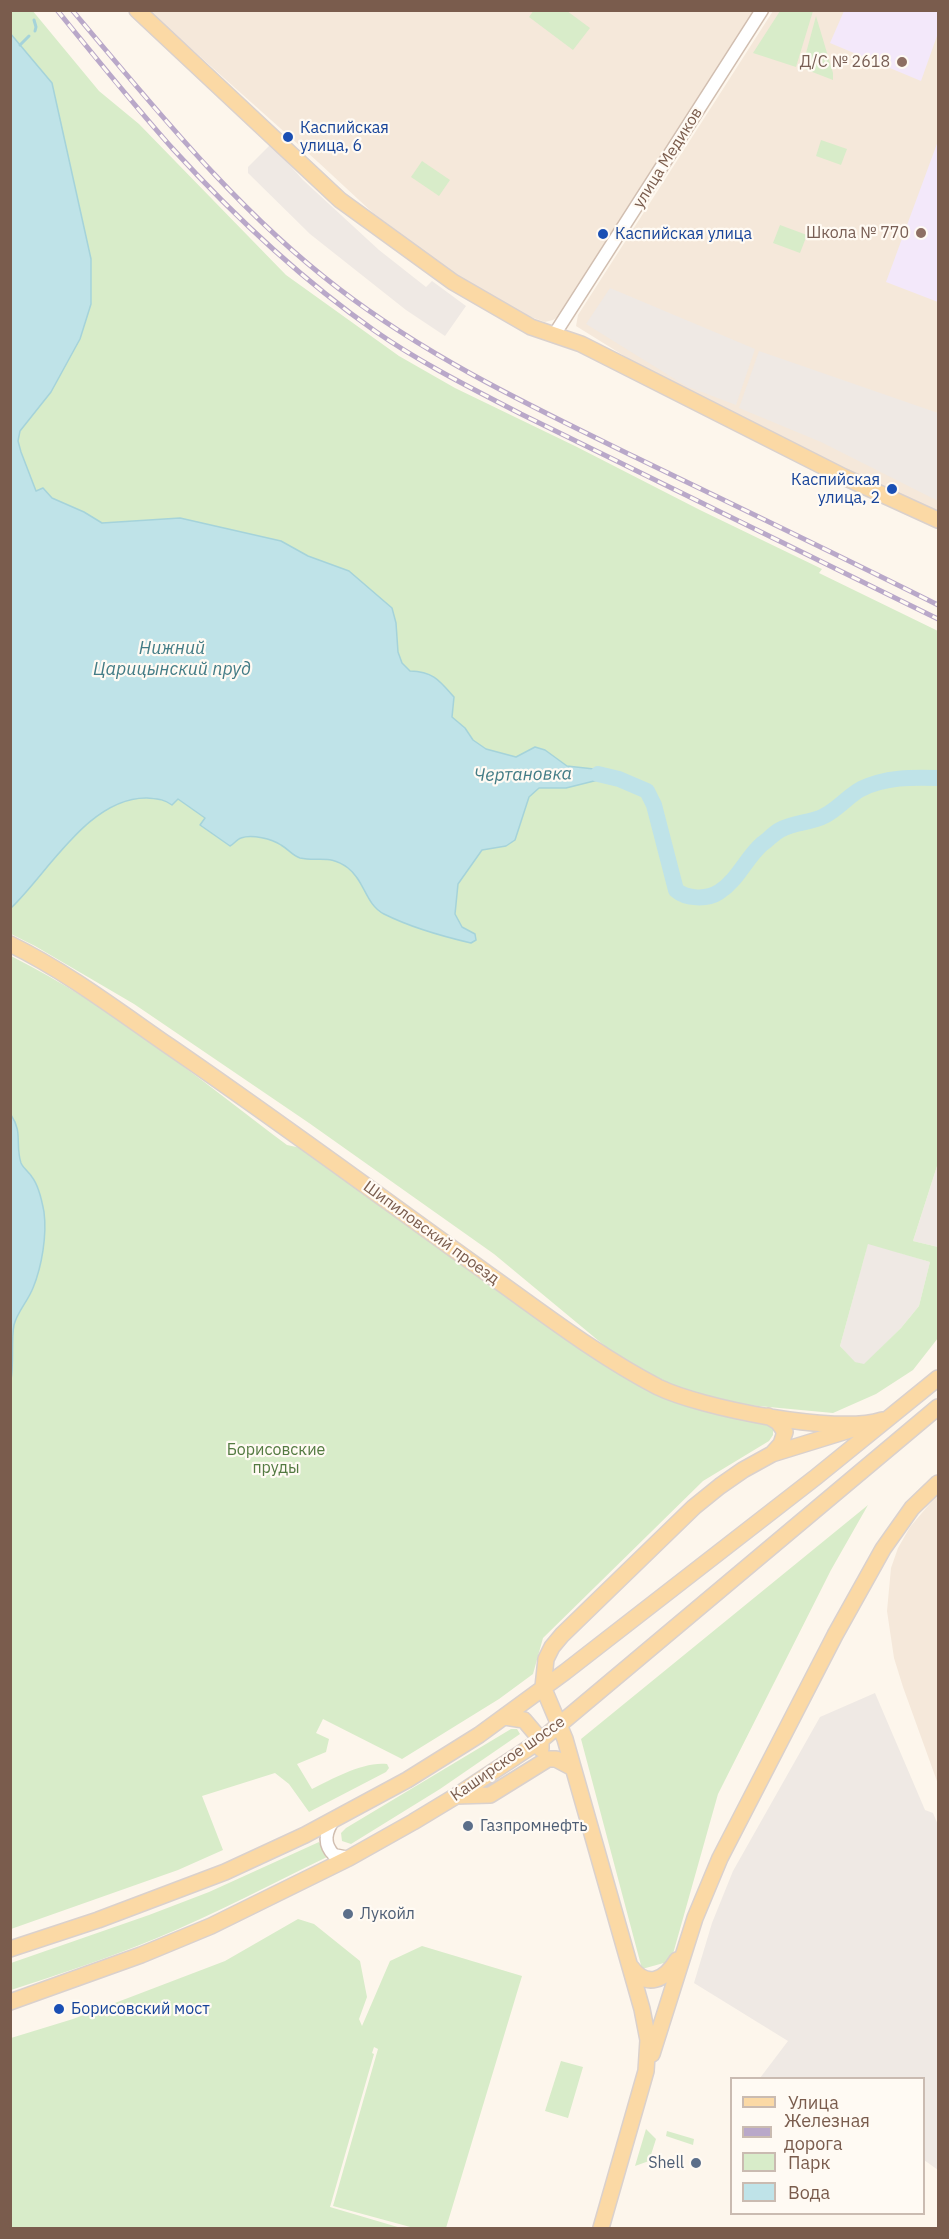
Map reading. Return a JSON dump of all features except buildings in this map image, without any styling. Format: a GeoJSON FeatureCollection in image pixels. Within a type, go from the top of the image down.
{"type":"FeatureCollection","features":[{"type":"Feature","properties":{"kind":"main road"},"geometry":{"type":"LineString","coordinates":[[137,10],[340,200],[431,268],[480,299],[531,327],[581,344],[838,474],[939,520]]}},
{"type":"Feature","properties":{"kind":"main road","name":"Шипиловский проезд"},"geometry":{"type":"LineString","coordinates":[[10,944],[46,962],[223,1082],[560,1325],[624,1367],[680,1397],[711,1405],[768,1416],[830,1423],[870,1424],[888,1418]]}},
{"type":"Feature","properties":{"kind":"main road"},"geometry":{"type":"LineString","coordinates":[[10,1949],[98,1920],[225,1872],[305,1835],[407,1780],[505,1717],[816,1477],[939,1378]]}},
{"type":"Feature","properties":{"kind":"main road","name":"Каширское шоссе"},"geometry":{"type":"LineString","coordinates":[[10,2002],[141,1955],[211,1926],[349,1858],[456,1796],[559,1726],[939,1407]]}},
{"type":"Feature","properties":{"kind":"main road"},"geometry":{"type":"LineString","coordinates":[[768,1416],[778,1422],[785,1432],[782,1444],[772,1454]]}},
{"type":"Feature","properties":{"kind":"main road"},"geometry":{"type":"LineString","coordinates":[[646,2071],[648,2040],[642,2009],[573,1768],[543,1688],[546,1659],[562,1635],[694,1507],[743,1470],[772,1454],[870,1424]]}},
{"type":"Feature","properties":{"kind":"main road"},"geometry":{"type":"LineString","coordinates":[[601,2229],[646,2071],[707,1887],[720,1858],[835,1635],[883,1549],[912,1508],[939,1483]]}},
{"type":"Feature","properties":{"kind":"main road"},"geometry":{"type":"LineString","coordinates":[[505,1717],[524,1720],[541,1740],[541,1752],[535,1766]]}},
{"type":"Feature","properties":{"kind":"main road"},"geometry":{"type":"LineString","coordinates":[[456,1796],[490,1795],[548,1759],[556,1759],[573,1768]]}},
{"type":"Feature","properties":{"kind":"main road"},"geometry":{"type":"LineString","coordinates":[[629,1964],[638,1976],[646,1979],[660,1978],[672,1968],[687,1945]]}},
{"type":"Feature","properties":{"kind":"street","name":"улица Медиков"},"geometry":{"type":"LineString","coordinates":[[554,335],[762,10]]}},
{"type":"Feature","properties":{"kind":"street"},"geometry":{"type":"LineString","coordinates":[[335,1818],[327,1830],[326,1844],[334,1855],[349,1858]]}},
{"type":"Feature","properties":{"kind":"shaded area"},"geometry":{"type":"Polygon","coordinates":[[[149,11],[756,11],[560,316],[545,322],[525,315],[458,276],[373,213],[149,11]]]}},
{"type":"Feature","properties":{"kind":"shaded area"},"geometry":{"type":"Polygon","coordinates":[[[773,11],[938,11],[938,520],[687,395],[576,326],[578,315],[773,11]]]}},
{"type":"Feature","properties":{"kind":"shaded area","name":"Д/C № 2618"},"geometry":{"type":"Polygon","coordinates":[[[844,11],[938,11],[938,33],[921,81],[830,43],[844,11]]]}},
{"type":"Feature","properties":{"kind":"shaded area","name":"Школа № 770"},"geometry":{"type":"Polygon","coordinates":[[[938,141],[938,302],[886,282],[938,141]]]}},
{"type":"Feature","properties":{"kind":"shaded area"},"geometry":{"type":"Polygon","coordinates":[[[271,144],[303,180],[379,250],[426,287],[432,281],[466,306],[445,336],[406,310],[310,234],[248,173],[248,167],[271,144]]]}},
{"type":"Feature","properties":{"kind":"shaded area"},"geometry":{"type":"Polygon","coordinates":[[[610,288],[755,349],[736,405],[686,386],[586,324],[610,288]]]}},
{"type":"Feature","properties":{"kind":"shaded area"},"geometry":{"type":"Polygon","coordinates":[[[759,351],[938,413],[938,501],[821,442],[739,408],[759,351]]]}},
{"type":"Feature","properties":{"kind":"shaded area"},"geometry":{"type":"Polygon","coordinates":[[[938,1163],[938,1247],[913,1241],[938,1163]]]}},
{"type":"Feature","properties":{"kind":"shaded area"},"geometry":{"type":"Polygon","coordinates":[[[868,1243],[930,1262],[919,1306],[901,1328],[864,1365],[854,1362],[840,1346],[868,1243]]]}},
{"type":"Feature","properties":{"kind":"shaded area"},"geometry":{"type":"Polygon","coordinates":[[[938,1494],[938,1784],[894,1658],[887,1611],[891,1568],[898,1548],[910,1527],[938,1494]]]}},
{"type":"Feature","properties":{"kind":"shaded area"},"geometry":{"type":"Polygon","coordinates":[[[875,1693],[925,1810],[933,1813],[938,1825],[938,2170],[925,2161],[925,2077],[761,2077],[788,2041],[694,1983],[712,1923],[733,1871],[820,1717],[875,1693]]]}},
{"type":"Feature","properties":{"kind":"green space"},"geometry":{"type":"Polygon","coordinates":[[[32,10],[99,91],[139,124],[286,275],[399,356],[455,388],[822,569],[819,573],[938,631],[938,1163],[913,1241],[938,1247],[938,1338],[913,1370],[876,1394],[833,1413],[726,1403],[684,1390],[623,1361],[494,1254],[309,1123],[134,1004],[11,934],[10,11],[32,10]],[[868,1244],[840,1346],[855,1362],[864,1364],[901,1328],[919,1306],[930,1262],[868,1244]]]}},
{"type":"Feature","properties":{"kind":"green space"},"geometry":{"type":"Polygon","coordinates":[[[534,10],[567,11],[590,28],[573,50],[529,17],[534,10]]]}},
{"type":"Feature","properties":{"kind":"green space"},"geometry":{"type":"Polygon","coordinates":[[[780,11],[813,11],[796,67],[753,53],[780,11]]]}},
{"type":"Feature","properties":{"kind":"green space"},"geometry":{"type":"Polygon","coordinates":[[[816,16],[833,73],[833,80],[802,68],[816,16]]]}},
{"type":"Feature","properties":{"kind":"green space"},"geometry":{"type":"Polygon","coordinates":[[[821,140],[847,149],[841,165],[816,156],[821,140]]]}},
{"type":"Feature","properties":{"kind":"green space"},"geometry":{"type":"Polygon","coordinates":[[[422,161],[450,180],[439,196],[411,177],[422,161]]]}},
{"type":"Feature","properties":{"kind":"green space"},"geometry":{"type":"Polygon","coordinates":[[[780,225],[807,235],[800,253],[773,243],[780,225]]]}},
{"type":"Feature","properties":{"kind":"green space","name":"Борисовские пруды"},"geometry":{"type":"Polygon","coordinates":[[[11,956],[84,997],[119,1020],[287,1145],[301,1148],[316,1156],[361,1193],[576,1340],[576,1345],[616,1372],[682,1404],[767,1423],[773,1428],[773,1435],[769,1441],[703,1481],[543,1638],[533,1674],[499,1699],[402,1759],[323,1719],[316,1733],[329,1739],[326,1752],[297,1764],[312,1789],[368,1765],[387,1764],[389,1768],[386,1772],[309,1812],[289,1784],[275,1773],[202,1796],[223,1850],[178,1870],[11,1929],[11,1380],[14,1325],[33,1289],[42,1250],[44,1212],[37,1185],[21,1163],[18,1132],[11,1115],[11,956]]]}},
{"type":"Feature","properties":{"kind":"green space"},"geometry":{"type":"Polygon","coordinates":[[[868,1505],[831,1570],[718,1794],[671,1961],[642,1969],[581,1739],[868,1505]]]}},
{"type":"Feature","properties":{"kind":"green space"},"geometry":{"type":"Polygon","coordinates":[[[511,1729],[517,1729],[520,1734],[440,1789],[351,1844],[342,1841],[341,1833],[346,1828],[511,1729]]]}},
{"type":"Feature","properties":{"kind":"green space"},"geometry":{"type":"Polygon","coordinates":[[[319,1842],[327,1857],[222,1909],[121,1952],[11,1990],[11,1963],[209,1892],[319,1842]]]}},
{"type":"Feature","properties":{"kind":"green space"},"geometry":{"type":"Polygon","coordinates":[[[298,1919],[314,1924],[360,1961],[367,1997],[359,2019],[362,2026],[390,1961],[422,1946],[522,1976],[446,2228],[414,2228],[333,2206],[378,2049],[374,2047],[372,2053],[374,2054],[330,2207],[401,2228],[11,2228],[11,2038],[73,2019],[225,1961],[298,1919]]]}},
{"type":"Feature","properties":{"kind":"green space"},"geometry":{"type":"Polygon","coordinates":[[[561,2061],[583,2067],[568,2118],[545,2111],[561,2061]]]}},
{"type":"Feature","properties":{"kind":"green space"},"geometry":{"type":"Polygon","coordinates":[[[646,2129],[656,2139],[649,2161],[635,2166],[646,2129]]]}},
{"type":"Feature","properties":{"kind":"green space"},"geometry":{"type":"Polygon","coordinates":[[[667,2131],[694,2139],[693,2145],[666,2136],[667,2131]]]}},
{"type":"Feature","properties":{"kind":"water","name":"Нижний Царицынский пруд"},"geometry":{"type":"Polygon","coordinates":[[[10,33],[52,83],[91,259],[91,304],[80,339],[51,392],[20,431],[18,441],[36,491],[43,488],[52,498],[102,523],[180,518],[281,541],[308,556],[349,571],[392,608],[396,623],[398,652],[402,663],[410,671],[431,675],[444,686],[454,697],[452,717],[465,728],[473,740],[486,749],[516,757],[535,747],[545,750],[567,766],[594,769],[619,779],[606,778],[566,788],[539,788],[529,797],[515,840],[506,846],[482,850],[458,884],[455,914],[462,927],[475,934],[476,940],[471,943],[427,931],[384,914],[373,904],[354,873],[336,861],[300,858],[277,843],[256,837],[238,839],[230,846],[200,825],[205,818],[178,799],[172,805],[163,800],[147,798],[126,801],[106,810],[88,823],[71,840],[11,908],[10,33]]]}},
{"type":"Feature","properties":{"kind":"water"},"geometry":{"type":"Polygon","coordinates":[[[11,1115],[17,1127],[21,1163],[31,1175],[40,1194],[45,1230],[39,1270],[31,1293],[14,1325],[11,1380],[11,1115]]]}},
{"type":"Feature","properties":{"kind":"waterway"},"geometry":{"type":"LineString","coordinates":[[34,20],[35,31]]}},
{"type":"Feature","properties":{"kind":"waterway"},"geometry":{"type":"LineString","coordinates":[[20,45],[29,36]]}},
{"type":"Feature","properties":{"kind":"waterway","name":"Чертановка"},"geometry":{"type":"LineString","coordinates":[[598,774],[619,779],[647,791],[654,805],[676,890],[685,895],[697,897],[714,895],[726,887],[756,850],[778,831],[824,816],[861,789],[889,780],[938,778]]}},
{"type":"Feature","properties":{"kind":"railway"},"geometry":{"type":"LineString","coordinates":[[57,10],[158,132],[220,198],[269,246],[321,290],[392,343],[521,414],[938,619]]}},
{"type":"Feature","properties":{"kind":"railway"},"geometry":{"type":"LineString","coordinates":[[72,10],[231,192],[301,258],[373,313],[445,359],[520,400],[938,605]]}},
{"type":"Feature","properties":{"kind":"place","name":"Д/C № 2618"},"geometry":{"type":"Point","coordinates":[902,62]}},
{"type":"Feature","properties":{"kind":"place","name":"Каспийская улица, 6"},"geometry":{"type":"Point","coordinates":[288,137]}},
{"type":"Feature","properties":{"kind":"place","name":"Школа № 770"},"geometry":{"type":"Point","coordinates":[921,233]}},
{"type":"Feature","properties":{"kind":"place","name":"Каспийская улица"},"geometry":{"type":"Point","coordinates":[603,234]}},
{"type":"Feature","properties":{"kind":"place","name":"Каспийская улица, 2"},"geometry":{"type":"Point","coordinates":[892,489]}},
{"type":"Feature","properties":{"kind":"place","name":"Газпромнефть"},"geometry":{"type":"Point","coordinates":[468,1826]}},
{"type":"Feature","properties":{"kind":"place","name":"Лукойл"},"geometry":{"type":"Point","coordinates":[348,1914]}},
{"type":"Feature","properties":{"kind":"place","name":"Борисовский мост"},"geometry":{"type":"Point","coordinates":[59,2009]}},
{"type":"Feature","properties":{"kind":"place","name":"Shell"},"geometry":{"type":"Point","coordinates":[696,2163]}}]}
